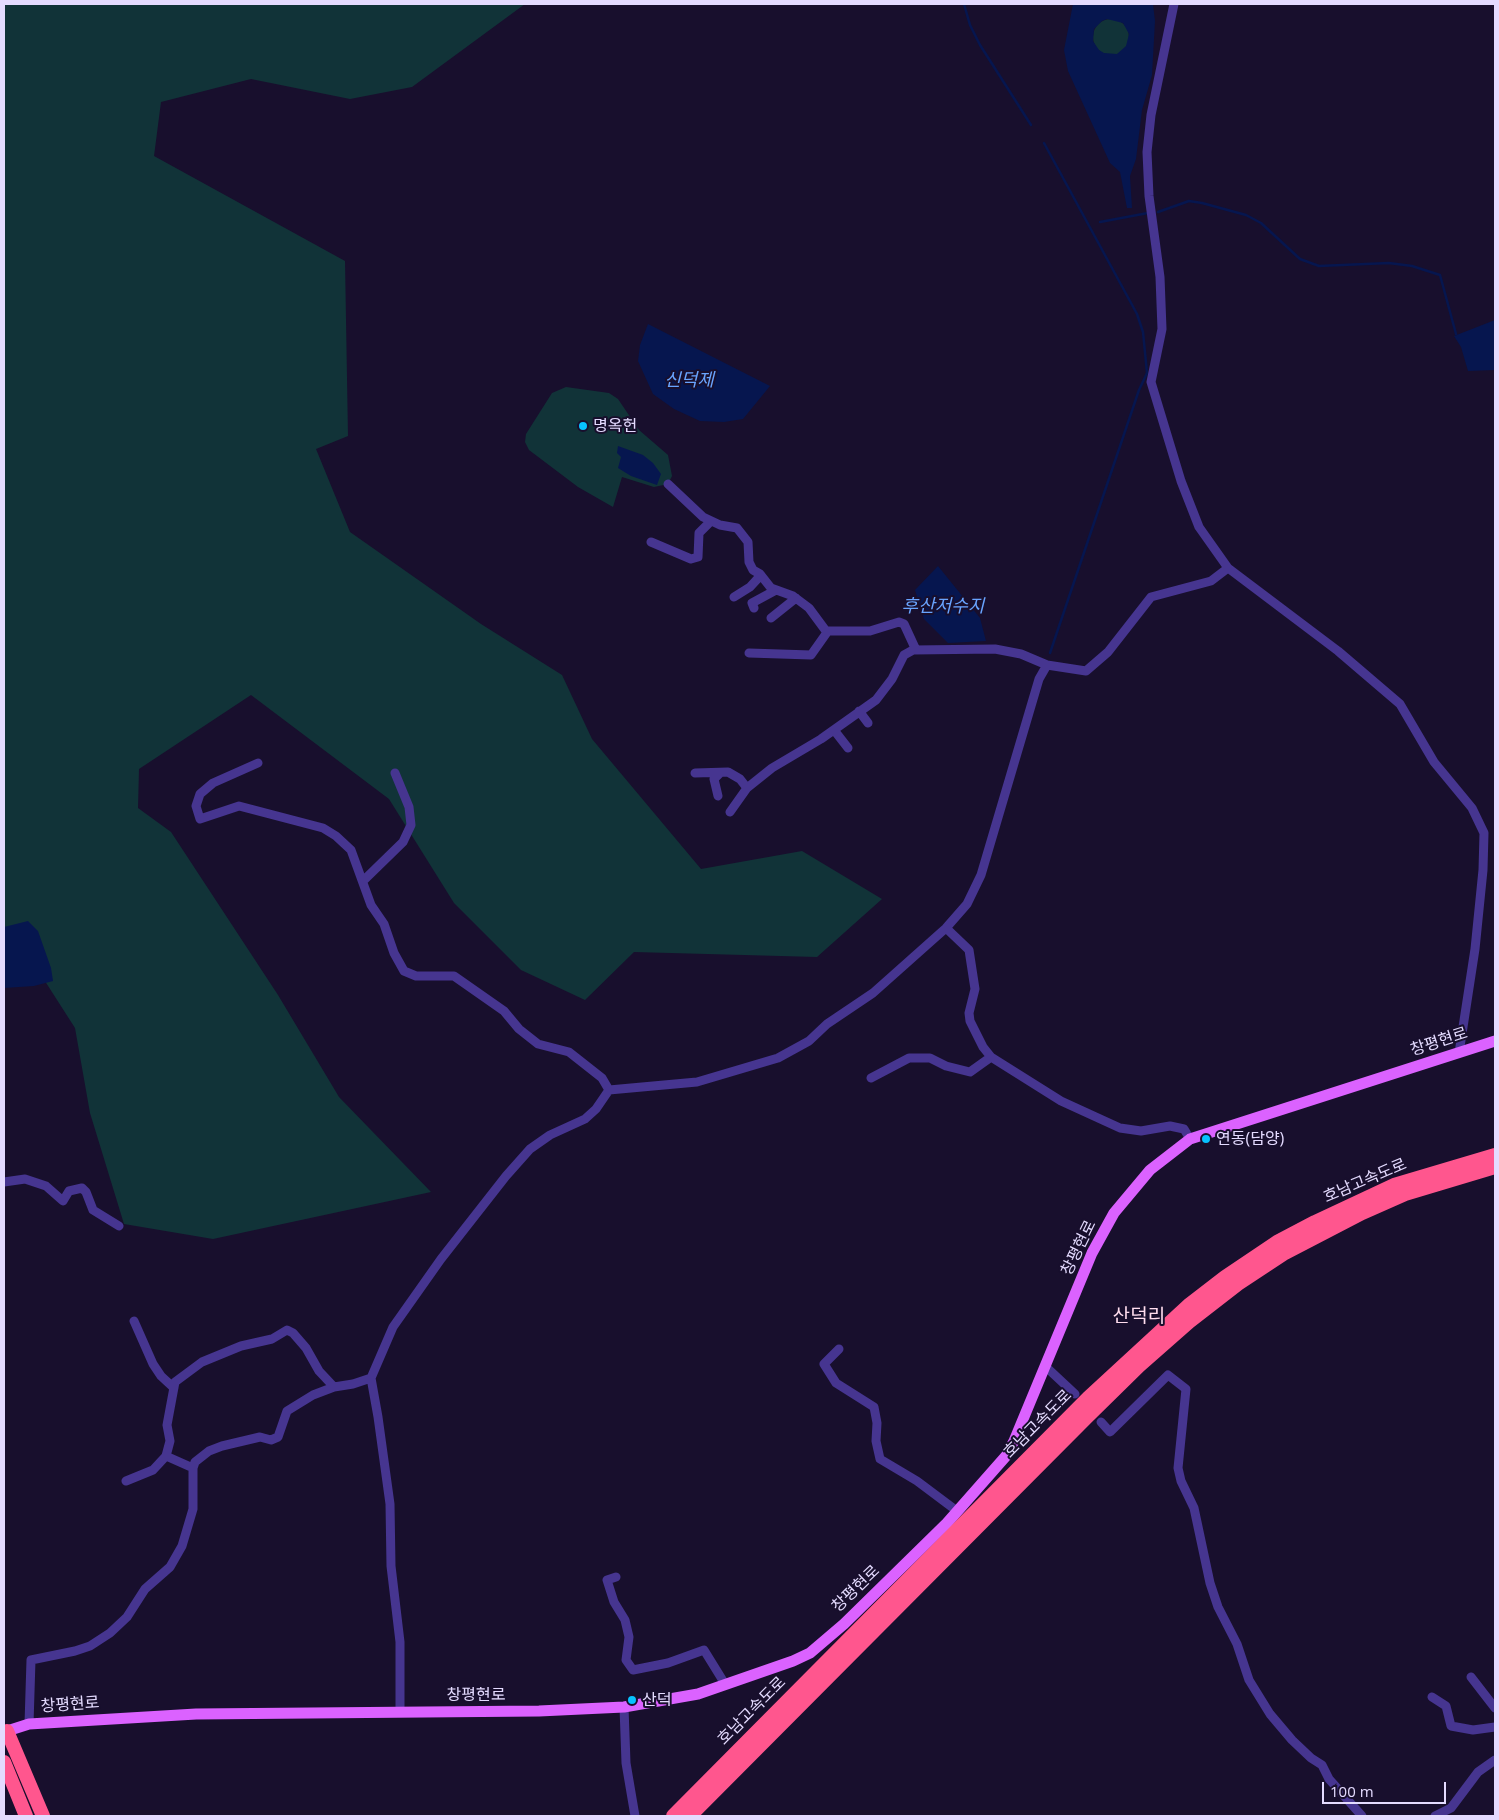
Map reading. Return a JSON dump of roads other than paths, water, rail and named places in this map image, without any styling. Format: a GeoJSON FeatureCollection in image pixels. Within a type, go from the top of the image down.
{"type":"FeatureCollection","features":[{"type":"Feature","properties":{"kind":"highway","name":"호남고속도로"},"geometry":{"type":"LineString","coordinates":[[673,1816],[1088,1398],[1190,1304],[1225,1277],[1277,1242],[1315,1222],[1394,1185],[1495,1155]]}},
{"type":"Feature","properties":{"kind":"highway","name":"호남고속도로"},"geometry":{"type":"LineString","coordinates":[[690,1816],[1086,1417],[1139,1366],[1189,1322],[1238,1284],[1285,1253],[1354,1216],[1405,1194],[1495,1167]]}},
{"type":"Feature","properties":{"kind":"highway"},"geometry":{"type":"LineString","coordinates":[[6,1732],[43,1816]]}},
{"type":"Feature","properties":{"kind":"highway"},"geometry":{"type":"LineString","coordinates":[[4,1762],[26,1816]]}},
{"type":"Feature","properties":{"kind":"main road","name":"창평현로"},"geometry":{"type":"LineString","coordinates":[[6,1732],[29,1724],[223,1713],[540,1711],[624,1707],[671,1700],[793,1662],[810,1653],[844,1624],[957,1511],[1006,1456],[1092,1254],[1114,1214],[1143,1177],[1190,1139],[1495,1041]]}},
{"type":"Feature","properties":{"kind":"street"},"geometry":{"type":"LineString","coordinates":[[1174,4],[1151,115],[1147,152],[1150,196],[1160,277],[1161,320],[1151,382],[1181,481],[1199,527],[1228,568],[1338,651],[1400,704],[1434,762],[1472,808],[1484,833],[1483,870],[1475,949],[1459,1053]]}},
{"type":"Feature","properties":{"kind":"street"},"geometry":{"type":"LineString","coordinates":[[668,484],[703,518],[737,528],[748,542],[749,562],[753,570],[761,575],[771,588],[796,598],[809,608],[826,632],[870,631],[899,622],[904,624],[916,650]]}},
{"type":"Feature","properties":{"kind":"street"},"geometry":{"type":"LineString","coordinates":[[651,542],[691,559],[698,558],[699,533],[711,521]]}},
{"type":"Feature","properties":{"kind":"street"},"geometry":{"type":"LineString","coordinates":[[730,812],[747,788],[772,768],[834,730],[876,700],[892,679],[904,655],[916,650],[995,649],[1020,654],[1047,665],[1086,672],[1108,652],[1151,597],[1211,581],[1228,568]]}},
{"type":"Feature","properties":{"kind":"street"},"geometry":{"type":"LineString","coordinates":[[734,597],[750,587],[761,575]]}},
{"type":"Feature","properties":{"kind":"street"},"geometry":{"type":"LineString","coordinates":[[754,608],[752,603],[776,590]]}},
{"type":"Feature","properties":{"kind":"street"},"geometry":{"type":"LineString","coordinates":[[771,618],[796,598]]}},
{"type":"Feature","properties":{"kind":"street"},"geometry":{"type":"LineString","coordinates":[[749,653],[812,655],[828,631]]}},
{"type":"Feature","properties":{"kind":"street"},"geometry":{"type":"LineString","coordinates":[[609,1090],[697,1082],[778,1058],[809,1041],[827,1024],[873,993],[946,928],[967,904],[981,875],[1039,679],[1047,665]]}},
{"type":"Feature","properties":{"kind":"street"},"geometry":{"type":"LineString","coordinates":[[860,711],[868,723]]}},
{"type":"Feature","properties":{"kind":"street"},"geometry":{"type":"LineString","coordinates":[[834,730],[848,748]]}},
{"type":"Feature","properties":{"kind":"street"},"geometry":{"type":"LineString","coordinates":[[258,763],[213,783],[200,794],[196,806],[200,819],[239,806],[323,828],[336,836],[351,850],[371,905],[384,924],[394,954],[404,971],[416,976],[454,976],[504,1011],[519,1028],[538,1044],[570,1052],[602,1078],[609,1090]]}},
{"type":"Feature","properties":{"kind":"street"},"geometry":{"type":"LineString","coordinates":[[363,881],[403,842],[411,825],[409,807],[395,772]]}},
{"type":"Feature","properties":{"kind":"street"},"geometry":{"type":"LineString","coordinates":[[695,773],[728,772],[740,779],[747,788]]}},
{"type":"Feature","properties":{"kind":"street"},"geometry":{"type":"LineString","coordinates":[[718,796],[714,779],[720,773]]}},
{"type":"Feature","properties":{"kind":"street"},"geometry":{"type":"LineString","coordinates":[[946,928],[969,950],[975,989],[969,1013],[970,1021],[983,1047],[991,1057],[1061,1101],[1120,1128],[1141,1131],[1170,1126],[1184,1129],[1190,1139]]}},
{"type":"Feature","properties":{"kind":"street"},"geometry":{"type":"LineString","coordinates":[[871,1078],[909,1058],[930,1058],[946,1066],[970,1072],[991,1057]]}},
{"type":"Feature","properties":{"kind":"street"},"geometry":{"type":"LineString","coordinates":[[400,1712],[400,1642],[391,1566],[390,1504],[371,1378],[393,1327],[408,1302],[506,1176],[530,1149],[550,1135],[585,1119],[596,1109],[609,1090]]}},
{"type":"Feature","properties":{"kind":"street"},"geometry":{"type":"LineString","coordinates":[[4,1182],[25,1179],[46,1186],[62,1201],[69,1191],[82,1188],[86,1192],[92,1210],[118,1226]]}},
{"type":"Feature","properties":{"kind":"street"},"geometry":{"type":"LineString","coordinates":[[134,1321],[153,1364],[161,1376],[174,1388]]}},
{"type":"Feature","properties":{"kind":"street"},"geometry":{"type":"LineString","coordinates":[[126,1481],[153,1470],[166,1456],[170,1441],[168,1425],[175,1382],[202,1362],[241,1346],[272,1339],[287,1330],[293,1333],[306,1348],[319,1371],[334,1387]]}},
{"type":"Feature","properties":{"kind":"street"},"geometry":{"type":"LineString","coordinates":[[839,1349],[824,1364],[836,1383],[874,1407],[877,1423],[876,1441],[880,1459],[917,1481],[957,1511]]}},
{"type":"Feature","properties":{"kind":"street"},"geometry":{"type":"LineString","coordinates":[[1045,1366],[1075,1394]]}},
{"type":"Feature","properties":{"kind":"street"},"geometry":{"type":"LineString","coordinates":[[1102,1422],[1110,1432],[1168,1375],[1186,1388],[1178,1468],[1181,1481],[1194,1508],[1210,1584],[1218,1607],[1237,1644],[1249,1680],[1270,1714],[1292,1740],[1322,1765],[1329,1779],[1362,1816]]}},
{"type":"Feature","properties":{"kind":"street"},"geometry":{"type":"LineString","coordinates":[[29,1724],[31,1660],[90,1646],[110,1633],[127,1617],[145,1589],[170,1568],[182,1546],[193,1508],[193,1468],[195,1462],[209,1451],[222,1446],[260,1437],[271,1440],[278,1437],[287,1411],[313,1396],[334,1387],[353,1384],[371,1378]]}},
{"type":"Feature","properties":{"kind":"street"},"geometry":{"type":"LineString","coordinates":[[166,1456],[193,1468]]}},
{"type":"Feature","properties":{"kind":"street"},"geometry":{"type":"LineString","coordinates":[[616,1577],[607,1580],[614,1602],[625,1620],[629,1637],[626,1660],[633,1670],[668,1663],[704,1650],[725,1684]]}},
{"type":"Feature","properties":{"kind":"street"},"geometry":{"type":"LineString","coordinates":[[1471,1677],[1495,1708]]}},
{"type":"Feature","properties":{"kind":"street"},"geometry":{"type":"LineString","coordinates":[[1432,1697],[1446,1706],[1451,1726],[1473,1730],[1495,1727]]}},
{"type":"Feature","properties":{"kind":"street"},"geometry":{"type":"LineString","coordinates":[[624,1707],[626,1763],[635,1816]]}},
{"type":"Feature","properties":{"kind":"street"},"geometry":{"type":"LineString","coordinates":[[1435,1816],[1450,1808],[1478,1772],[1495,1760]]}},
{"type":"Feature","properties":{"kind":"water"},"geometry":{"type":"Polygon","coordinates":[[[1073,4],[1153,4],[1155,21],[1152,75],[1142,110],[1136,159],[1130,176],[1132,208],[1127,208],[1120,172],[1110,163],[1068,71],[1064,50],[1073,4]],[[1107,19],[1094,29],[1093,41],[1099,50],[1104,53],[1117,54],[1126,46],[1129,34],[1123,23],[1107,19]]]}},
{"type":"Feature","properties":{"kind":"water"},"geometry":{"type":"Polygon","coordinates":[[[1495,320],[1495,370],[1468,371],[1461,347],[1454,336],[1495,320]]]}},
{"type":"Feature","properties":{"kind":"water","name":"신덕제"},"geometry":{"type":"Polygon","coordinates":[[[648,324],[770,386],[743,419],[724,422],[700,421],[674,409],[653,394],[638,361],[640,345],[648,324]]]}},
{"type":"Feature","properties":{"kind":"water"},"geometry":{"type":"Polygon","coordinates":[[[618,446],[643,455],[653,463],[661,474],[657,485],[631,476],[618,468],[621,457],[617,453],[618,446]]]}},
{"type":"Feature","properties":{"kind":"water","name":"후산저수지"},"geometry":{"type":"Polygon","coordinates":[[[938,566],[980,618],[986,641],[948,643],[924,619],[915,590],[938,566]]]}},
{"type":"Feature","properties":{"kind":"water"},"geometry":{"type":"Polygon","coordinates":[[[28,921],[38,931],[51,968],[53,981],[34,986],[4,988],[4,927],[28,921]]]}},
{"type":"Feature","properties":{"kind":"waterway"},"geometry":{"type":"LineString","coordinates":[[964,4],[970,25],[980,45],[1031,125]]}},
{"type":"Feature","properties":{"kind":"waterway"},"geometry":{"type":"LineString","coordinates":[[1044,143],[1137,314],[1143,332],[1147,373],[1139,390],[1050,653]]}},
{"type":"Feature","properties":{"kind":"waterway"},"geometry":{"type":"LineString","coordinates":[[1158,212],[1189,201],[1202,203],[1246,215],[1261,223],[1300,259],[1319,266],[1389,263],[1412,266],[1440,275],[1456,334]]}},
{"type":"Feature","properties":{"kind":"waterway"},"geometry":{"type":"LineString","coordinates":[[1100,222],[1148,213]]}},
{"type":"Feature","properties":{"kind":"place","name":"명옥헌"},"geometry":{"type":"Point","coordinates":[583,426]}},
{"type":"Feature","properties":{"kind":"place","name":"연동(담양)"},"geometry":{"type":"Point","coordinates":[1206,1139]}},
{"type":"Feature","properties":{"kind":"place","name":"산덕"},"geometry":{"type":"Point","coordinates":[632,1700]}},
{"type":"Feature","properties":{"kind":"district","name":"산덕리"},"geometry":{"type":"Point","coordinates":[1139,1317]}}]}
